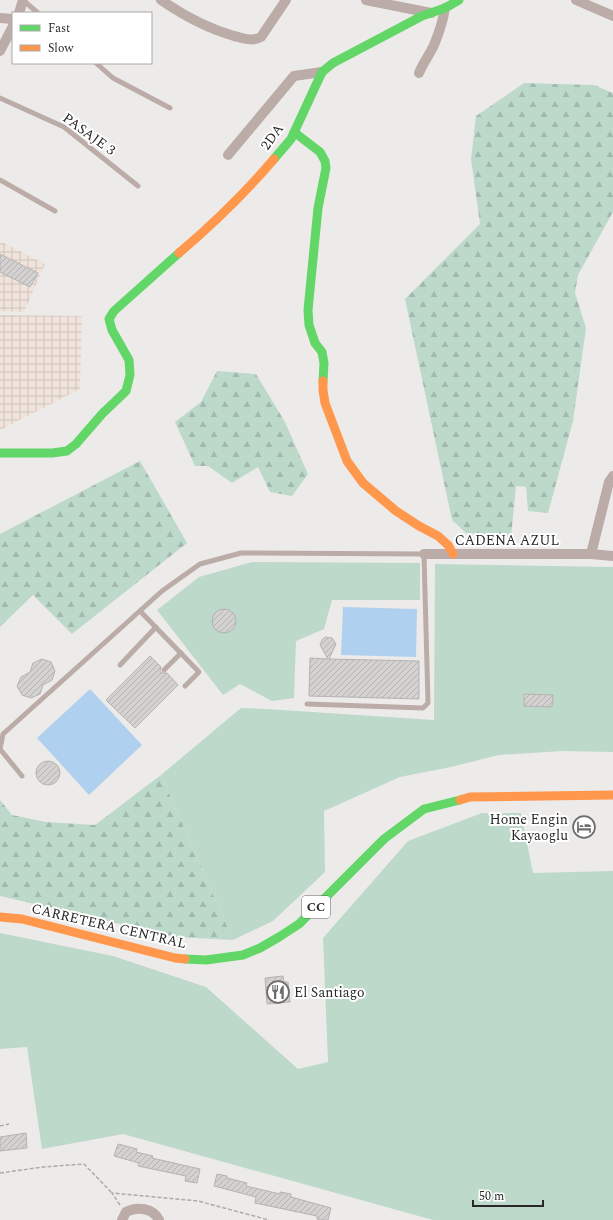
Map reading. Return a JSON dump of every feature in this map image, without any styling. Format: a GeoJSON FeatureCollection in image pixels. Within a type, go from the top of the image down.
{"type":"FeatureCollection","features":[{"type":"Feature","properties":{"kind":"street"},"geometry":{"type":"LineString","coordinates":[[19,12],[23,0]]}},
{"type":"Feature","properties":{"kind":"street"},"geometry":{"type":"LineString","coordinates":[[160,0],[205,27],[226,34],[255,40],[261,37],[286,0]]}},
{"type":"Feature","properties":{"kind":"street"},"geometry":{"type":"LineString","coordinates":[[366,0],[431,13]]}},
{"type":"Feature","properties":{"kind":"street","name":"2DA"},"geometry":{"type":"LineString","coordinates":[[0,453],[52,453],[66,451],[76,444],[102,414],[126,390],[130,375],[128,360],[112,330],[110,318],[114,311],[210,226],[253,184],[291,139],[322,72],[333,62],[422,16],[445,8],[459,0]]}},
{"type":"Feature","properties":{"kind":"street"},"geometry":{"type":"LineString","coordinates":[[576,0],[613,16]]}},
{"type":"Feature","properties":{"kind":"street"},"geometry":{"type":"LineString","coordinates":[[419,73],[433,46],[442,24],[445,8]]}},
{"type":"Feature","properties":{"kind":"street"},"geometry":{"type":"LineString","coordinates":[[0,18],[12,19]]}},
{"type":"Feature","properties":{"kind":"street"},"geometry":{"type":"LineString","coordinates":[[0,51],[12,28]]}},
{"type":"Feature","properties":{"kind":"street"},"geometry":{"type":"LineString","coordinates":[[228,155],[294,76],[322,72]]}},
{"type":"Feature","properties":{"kind":"street"},"geometry":{"type":"LineString","coordinates":[[294,132],[320,152],[325,161],[326,168],[318,208],[308,310],[308,325],[315,343],[322,352],[324,363],[323,390],[325,403],[347,461],[364,483],[396,511],[438,536],[448,545],[453,554]]}},
{"type":"Feature","properties":{"kind":"street"},"geometry":{"type":"LineString","coordinates":[[591,554],[609,482],[613,476]]}},
{"type":"Feature","properties":{"kind":"street","name":"CADENA AZUL"},"geometry":{"type":"LineString","coordinates":[[424,554],[591,554],[613,556]]}},
{"type":"Feature","properties":{"kind":"street","name":"CARRETERA CENTRAL"},"geometry":{"type":"LineString","coordinates":[[0,918],[22,920],[175,958],[206,960],[243,955],[260,948],[299,924],[384,839],[424,809],[470,797],[613,795]]}},
{"type":"Feature","properties":{"kind":"street"},"geometry":{"type":"LineString","coordinates":[[124,1216],[133,1209],[148,1210],[154,1213],[159,1220]]}},
{"type":"Feature","properties":{"kind":"lane"},"geometry":{"type":"LineString","coordinates":[[23,0],[37,12]]}},
{"type":"Feature","properties":{"kind":"lane"},"geometry":{"type":"LineString","coordinates":[[97,64],[113,78],[170,108]]}},
{"type":"Feature","properties":{"kind":"lane","name":"PASAJE 3"},"geometry":{"type":"LineString","coordinates":[[0,98],[64,127],[138,186]]}},
{"type":"Feature","properties":{"kind":"lane"},"geometry":{"type":"LineString","coordinates":[[0,180],[55,210]]}},
{"type":"Feature","properties":{"kind":"lane"},"geometry":{"type":"LineString","coordinates":[[22,776],[0,749],[3,734],[162,591],[200,564],[241,553],[424,554],[428,703],[423,708],[307,704]]}},
{"type":"Feature","properties":{"kind":"lane"},"geometry":{"type":"LineString","coordinates":[[140,611],[199,672],[185,686]]}},
{"type":"Feature","properties":{"kind":"lane"},"geometry":{"type":"LineString","coordinates":[[120,665],[156,627]]}},
{"type":"Feature","properties":{"kind":"lane"},"geometry":{"type":"LineString","coordinates":[[164,670],[181,653]]}},
{"type":"Feature","properties":{"kind":"path"},"geometry":{"type":"LineString","coordinates":[[0,1126],[9,1124]]}},
{"type":"Feature","properties":{"kind":"path"},"geometry":{"type":"LineString","coordinates":[[0,1173],[43,1167],[84,1164],[112,1193],[124,1216]]}},
{"type":"Feature","properties":{"kind":"path"},"geometry":{"type":"LineString","coordinates":[[112,1193],[198,1201],[269,1220]]}},
{"type":"Feature","properties":{"kind":"shaded area"},"geometry":{"type":"Polygon","coordinates":[[[0,241],[45,264],[24,312],[0,311],[0,241]]]}},
{"type":"Feature","properties":{"kind":"shaded area"},"geometry":{"type":"Polygon","coordinates":[[[0,315],[82,316],[80,389],[0,430],[0,315]]]}},
{"type":"Feature","properties":{"kind":"green space"},"geometry":{"type":"Polygon","coordinates":[[[524,83],[594,85],[613,93],[613,212],[578,275],[575,293],[586,328],[573,421],[548,513],[528,511],[526,487],[516,486],[511,537],[466,533],[452,520],[405,299],[480,224],[471,159],[476,116],[524,83]]]}},
{"type":"Feature","properties":{"kind":"green space"},"geometry":{"type":"Polygon","coordinates":[[[217,371],[256,374],[285,422],[308,474],[292,496],[270,492],[258,467],[232,483],[208,466],[195,466],[175,422],[201,402],[217,371]]]}},
{"type":"Feature","properties":{"kind":"green space"},"geometry":{"type":"Polygon","coordinates":[[[140,461],[187,543],[72,634],[33,595],[0,627],[0,534],[140,461]]]}},
{"type":"Feature","properties":{"kind":"green space"},"geometry":{"type":"Polygon","coordinates":[[[252,562],[420,563],[420,600],[332,600],[324,629],[296,641],[294,698],[272,701],[240,684],[223,695],[157,610],[199,577],[252,562]]]}},
{"type":"Feature","properties":{"kind":"green space"},"geometry":{"type":"Polygon","coordinates":[[[435,564],[613,567],[613,752],[562,751],[499,755],[451,767],[400,777],[324,811],[325,872],[273,921],[233,940],[161,775],[241,708],[434,720],[435,564]]]}},
{"type":"Feature","properties":{"kind":"green space"},"geometry":{"type":"Polygon","coordinates":[[[161,775],[233,940],[176,937],[0,896],[0,800],[12,815],[46,822],[95,825],[161,775]]]}},
{"type":"Feature","properties":{"kind":"green space"},"geometry":{"type":"Polygon","coordinates":[[[482,813],[521,813],[533,873],[613,871],[613,1220],[433,1220],[123,1134],[42,1149],[27,1047],[0,1049],[0,933],[113,956],[206,987],[298,1069],[328,1062],[323,938],[408,841],[482,813]]]}},
{"type":"Feature","properties":{"kind":"water"},"geometry":{"type":"Polygon","coordinates":[[[343,607],[417,609],[416,657],[341,655],[343,607]]]}},
{"type":"Feature","properties":{"kind":"water"},"geometry":{"type":"Polygon","coordinates":[[[90,689],[142,745],[89,795],[37,738],[90,689]]]}},
{"type":"Feature","properties":{"kind":"building"},"geometry":{"type":"Polygon","coordinates":[[[0,254],[38,273],[30,287],[0,272],[0,254]]]}},
{"type":"Feature","properties":{"kind":"building"},"geometry":{"type":"Polygon","coordinates":[[[224,609],[233,612],[236,621],[233,630],[224,633],[215,630],[212,621],[215,612],[224,609]]]}},
{"type":"Feature","properties":{"kind":"building"},"geometry":{"type":"Polygon","coordinates":[[[325,637],[332,638],[336,644],[329,659],[419,661],[419,699],[309,696],[310,658],[328,659],[320,645],[325,637]]]}},
{"type":"Feature","properties":{"kind":"building"},"geometry":{"type":"Polygon","coordinates":[[[150,656],[161,667],[161,673],[167,673],[178,685],[135,728],[106,700],[150,656]]]}},
{"type":"Feature","properties":{"kind":"building"},"geometry":{"type":"Polygon","coordinates":[[[42,659],[51,662],[55,671],[52,680],[43,685],[40,694],[31,698],[22,695],[17,686],[21,677],[30,672],[33,663],[42,659]]]}},
{"type":"Feature","properties":{"kind":"building"},"geometry":{"type":"Polygon","coordinates":[[[524,694],[553,695],[552,707],[524,706],[524,694]]]}},
{"type":"Feature","properties":{"kind":"building"},"geometry":{"type":"Polygon","coordinates":[[[48,761],[57,764],[60,773],[57,782],[48,785],[39,782],[36,773],[39,764],[48,761]]]}},
{"type":"Feature","properties":{"kind":"building","name":"El Santiago"},"geometry":{"type":"Polygon","coordinates":[[[283,976],[284,982],[288,982],[290,1002],[267,1004],[265,978],[283,976]]]}},
{"type":"Feature","properties":{"kind":"building"},"geometry":{"type":"Polygon","coordinates":[[[26,1133],[27,1148],[0,1151],[0,1137],[26,1133]]]}},
{"type":"Feature","properties":{"kind":"building"},"geometry":{"type":"Polygon","coordinates":[[[118,1144],[137,1149],[136,1152],[153,1156],[152,1158],[200,1169],[197,1183],[185,1181],[186,1176],[138,1166],[139,1163],[114,1156],[118,1144]]]}},
{"type":"Feature","properties":{"kind":"building"},"geometry":{"type":"Polygon","coordinates":[[[217,1174],[247,1183],[246,1186],[280,1194],[280,1192],[291,1194],[291,1197],[331,1208],[328,1220],[321,1220],[317,1219],[317,1216],[255,1203],[256,1197],[214,1186],[217,1174]]]}},
{"type":"Feature","properties":{"kind":"traffic: fast"},"geometry":{"type":"LineString","coordinates":[[274,159],[291,139],[322,72],[333,63],[422,16],[445,8],[459,0]]}},
{"type":"Feature","properties":{"kind":"traffic: fast"},"geometry":{"type":"LineString","coordinates":[[294,132],[320,152],[325,161],[326,168],[318,208],[308,310],[309,325],[315,343],[322,352],[324,363],[323,381]]}},
{"type":"Feature","properties":{"kind":"traffic: fast"},"geometry":{"type":"LineString","coordinates":[[0,453],[52,453],[67,451],[76,444],[102,414],[126,391],[130,375],[129,360],[112,330],[109,319],[114,311],[179,253]]}},
{"type":"Feature","properties":{"kind":"traffic: fast"},"geometry":{"type":"LineString","coordinates":[[185,959],[206,960],[243,955],[260,948],[299,924],[384,839],[424,809],[460,800]]}},
{"type":"Feature","properties":{"kind":"traffic: slow"},"geometry":{"type":"LineString","coordinates":[[179,253],[228,208],[274,159]]}},
{"type":"Feature","properties":{"kind":"traffic: slow"},"geometry":{"type":"LineString","coordinates":[[323,381],[325,403],[347,461],[363,483],[396,511],[438,536],[448,545],[453,554]]}},
{"type":"Feature","properties":{"kind":"traffic: slow"},"geometry":{"type":"LineString","coordinates":[[460,800],[470,797],[613,795]]}},
{"type":"Feature","properties":{"kind":"traffic: slow"},"geometry":{"type":"LineString","coordinates":[[0,917],[22,919],[175,958],[185,959]]}},
{"type":"Feature","properties":{"kind":"place","name":"Home Engin Kayaoglu"},"geometry":{"type":"Point","coordinates":[584,827]}},
{"type":"Feature","properties":{"kind":"place","name":"El Santiago"},"geometry":{"type":"Point","coordinates":[278,992]}}]}
